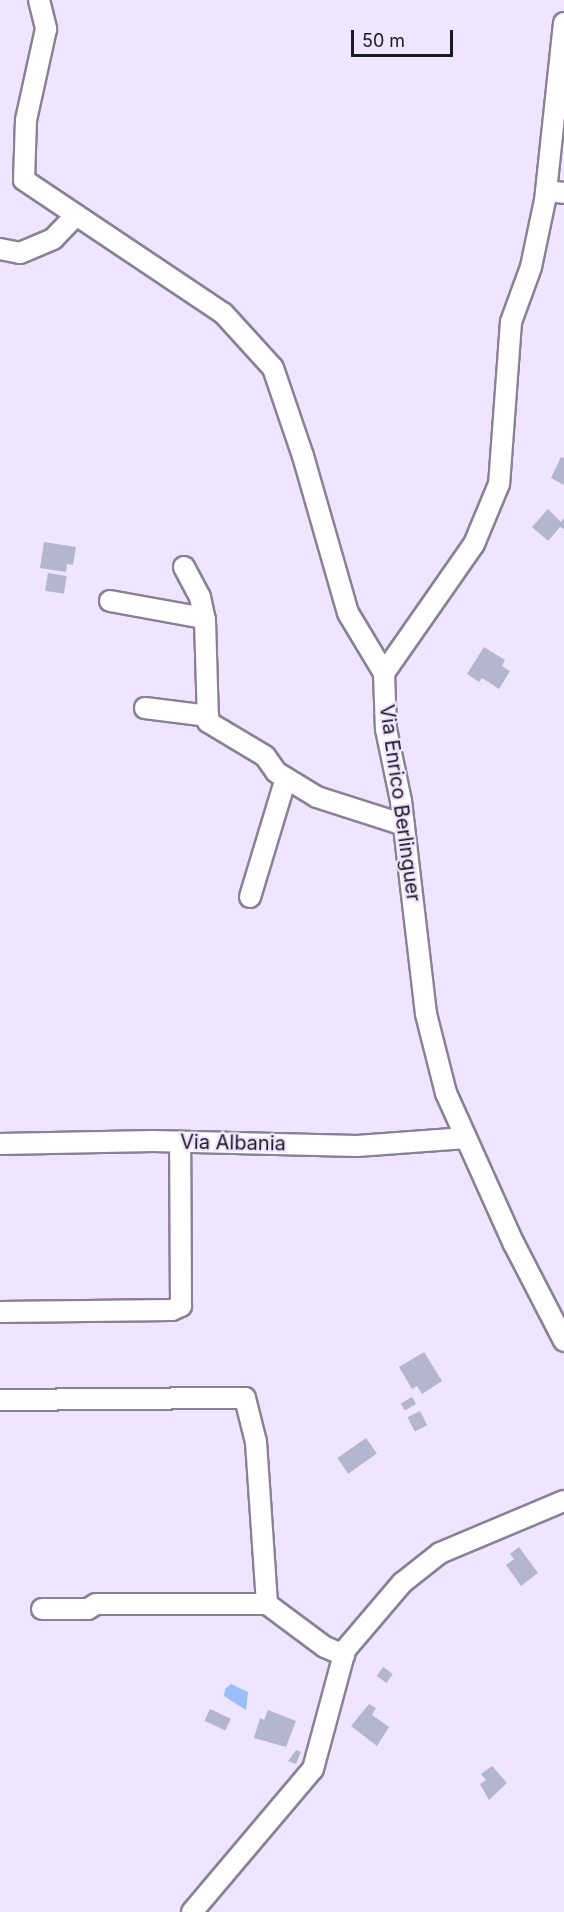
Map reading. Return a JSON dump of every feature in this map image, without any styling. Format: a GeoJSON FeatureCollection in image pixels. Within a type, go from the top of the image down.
{"type":"FeatureCollection","features":[{"type":"Feature","properties":{"kind":"street"},"geometry":{"type":"LineString","coordinates":[[39,0],[46,29],[26,120],[24,180],[223,312],[273,368],[303,456],[348,613],[384,673],[474,544],[498,484],[512,322],[555,192],[564,23]]}},
{"type":"Feature","properties":{"kind":"street"},"geometry":{"type":"LineString","coordinates":[[0,249],[20,253],[28,250],[53,238],[76,215]]}},
{"type":"Feature","properties":{"kind":"street"},"geometry":{"type":"LineString","coordinates":[[184,567],[200,597],[204,618],[208,722],[265,756],[286,778],[317,797],[404,825]]}},
{"type":"Feature","properties":{"kind":"street"},"geometry":{"type":"LineString","coordinates":[[110,601],[204,618]]}},
{"type":"Feature","properties":{"kind":"street","name":"Via Enrico Berlinguer"},"geometry":{"type":"LineString","coordinates":[[384,673],[386,729],[404,825],[426,1014],[446,1093],[564,1341]]}},
{"type":"Feature","properties":{"kind":"street"},"geometry":{"type":"LineString","coordinates":[[145,708],[208,716]]}},
{"type":"Feature","properties":{"kind":"street"},"geometry":{"type":"LineString","coordinates":[[250,897],[286,778]]}},
{"type":"Feature","properties":{"kind":"street","name":"Via Albania"},"geometry":{"type":"LineString","coordinates":[[0,1144],[180,1142],[357,1146],[466,1138]]}},
{"type":"Feature","properties":{"kind":"street"},"geometry":{"type":"LineString","coordinates":[[0,1312],[172,1310],[181,1306],[180,1142]]}},
{"type":"Feature","properties":{"kind":"street"},"geometry":{"type":"LineString","coordinates":[[0,1400],[245,1398],[256,1442],[267,1604]]}},
{"type":"Feature","properties":{"kind":"street"},"geometry":{"type":"LineString","coordinates":[[192,1912],[313,1769],[344,1655],[402,1583],[440,1553],[564,1501]]}},
{"type":"Feature","properties":{"kind":"street"},"geometry":{"type":"LineString","coordinates":[[42,1609],[88,1609],[96,1604],[267,1604],[325,1647],[344,1655]]}},
{"type":"Feature","properties":{"kind":"water"},"geometry":{"type":"Polygon","coordinates":[[[231,1684],[248,1692],[246,1710],[224,1696],[225,1689],[231,1684]]]}},
{"type":"Feature","properties":{"kind":"building"},"geometry":{"type":"Polygon","coordinates":[[[561,457],[564,458],[564,485],[551,478],[561,457]]]}},
{"type":"Feature","properties":{"kind":"building"},"geometry":{"type":"Polygon","coordinates":[[[548,509],[561,522],[564,518],[564,529],[560,527],[548,541],[532,527],[548,509]]]}},
{"type":"Feature","properties":{"kind":"building"},"geometry":{"type":"Polygon","coordinates":[[[44,542],[76,547],[73,565],[67,564],[66,572],[40,568],[44,542]]]}},
{"type":"Feature","properties":{"kind":"building"},"geometry":{"type":"Polygon","coordinates":[[[48,573],[67,576],[64,594],[45,591],[48,573]]]}},
{"type":"Feature","properties":{"kind":"building"},"geometry":{"type":"Polygon","coordinates":[[[484,647],[505,660],[502,666],[510,671],[499,689],[482,678],[479,682],[467,674],[484,647]]]}},
{"type":"Feature","properties":{"kind":"building"},"geometry":{"type":"Polygon","coordinates":[[[424,1352],[442,1381],[422,1394],[417,1386],[412,1389],[399,1367],[424,1352]]]}},
{"type":"Feature","properties":{"kind":"building"},"geometry":{"type":"Polygon","coordinates":[[[412,1397],[416,1404],[405,1410],[401,1404],[412,1397]]]}},
{"type":"Feature","properties":{"kind":"building"},"geometry":{"type":"Polygon","coordinates":[[[420,1411],[427,1425],[415,1432],[408,1417],[420,1411]]]}},
{"type":"Feature","properties":{"kind":"building"},"geometry":{"type":"Polygon","coordinates":[[[366,1438],[377,1454],[348,1474],[337,1458],[366,1438]]]}},
{"type":"Feature","properties":{"kind":"building"},"geometry":{"type":"Polygon","coordinates":[[[519,1547],[538,1573],[521,1586],[506,1565],[514,1559],[510,1554],[519,1547]]]}},
{"type":"Feature","properties":{"kind":"building"},"geometry":{"type":"Polygon","coordinates":[[[383,1667],[393,1674],[387,1683],[377,1676],[383,1667]]]}},
{"type":"Feature","properties":{"kind":"building"},"geometry":{"type":"Polygon","coordinates":[[[369,1704],[376,1708],[372,1715],[389,1727],[377,1746],[351,1726],[369,1704]]]}},
{"type":"Feature","properties":{"kind":"building"},"geometry":{"type":"Polygon","coordinates":[[[210,1709],[231,1719],[225,1731],[205,1721],[210,1709]]]}},
{"type":"Feature","properties":{"kind":"building"},"geometry":{"type":"Polygon","coordinates":[[[268,1710],[296,1721],[286,1747],[254,1738],[260,1718],[264,1720],[268,1710]]]}},
{"type":"Feature","properties":{"kind":"building"},"geometry":{"type":"Polygon","coordinates":[[[296,1750],[301,1752],[296,1764],[288,1761],[296,1750]]]}},
{"type":"Feature","properties":{"kind":"building"},"geometry":{"type":"Polygon","coordinates":[[[492,1766],[507,1783],[489,1800],[480,1784],[486,1780],[481,1774],[492,1766]]]}}]}
